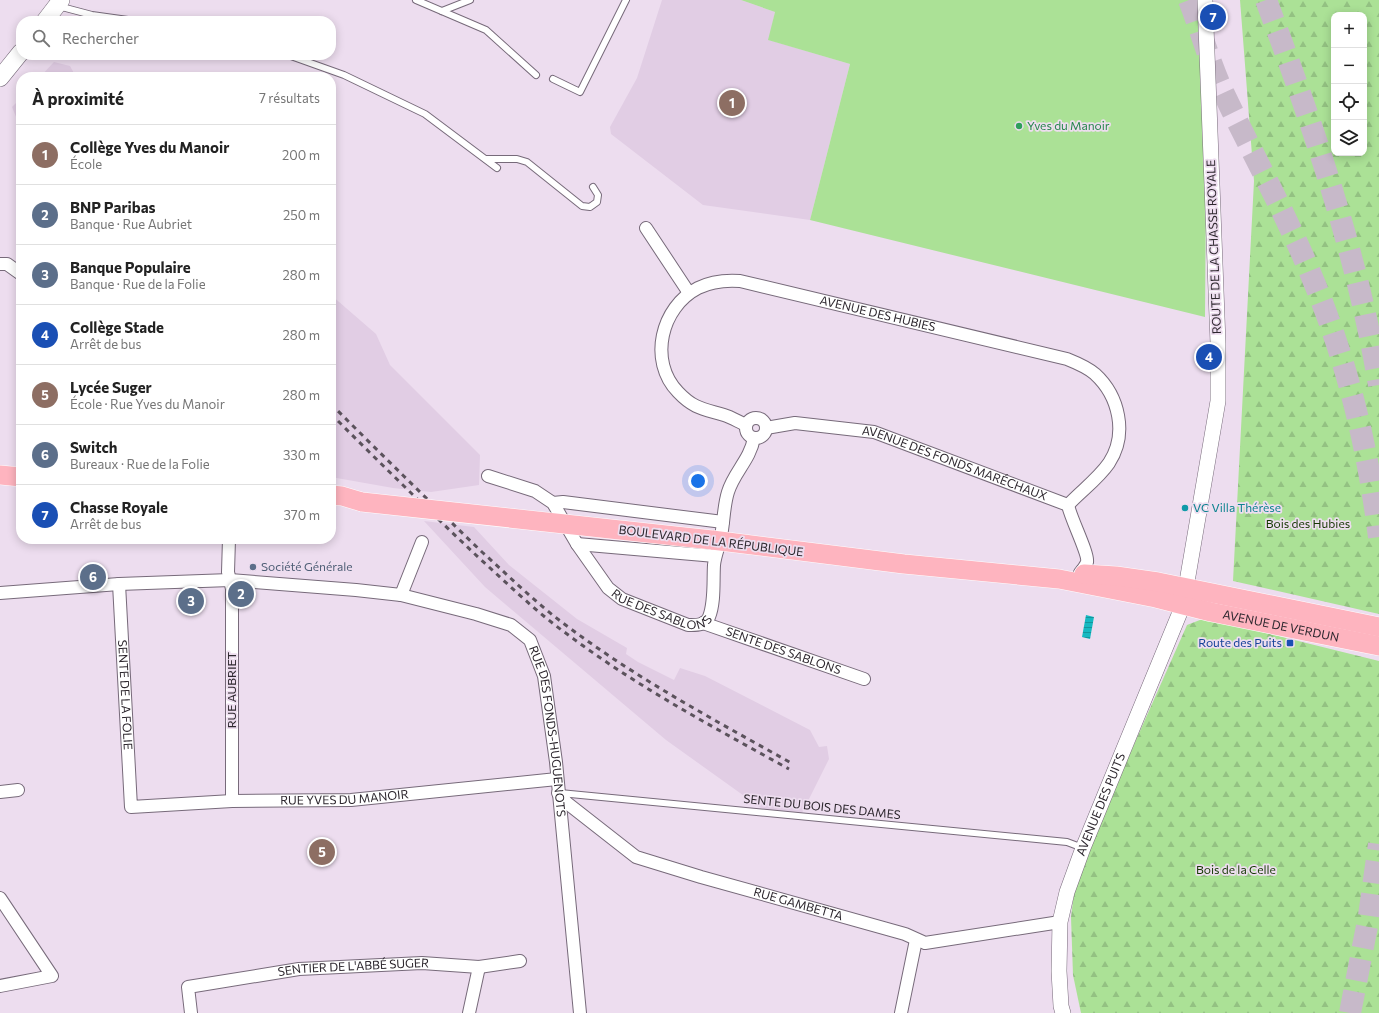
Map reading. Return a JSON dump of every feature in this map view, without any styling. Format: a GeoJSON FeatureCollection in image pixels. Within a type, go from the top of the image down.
{"type":"FeatureCollection","features":[{"type":"Feature","properties":{"kind":"main road"},"geometry":{"type":"LineString","coordinates":[[49,16],[59,3]]}},
{"type":"Feature","properties":{"kind":"main road"},"geometry":{"type":"LineString","coordinates":[[0,78],[16,58]]}},
{"type":"Feature","properties":{"kind":"main road"},"geometry":{"type":"LineString","coordinates":[[0,475],[16,477]]}},
{"type":"Feature","properties":{"kind":"main road","name":"BOULEVARD DE LA RÉPUBLIQUE"},"geometry":{"type":"LineString","coordinates":[[336,495],[362,502]]}},
{"type":"Feature","properties":{"kind":"main road","name":"BOULEVARD DE LA RÉPUBLIQUE"},"geometry":{"type":"LineString","coordinates":[[336,503],[362,502],[716,546],[1059,579],[1185,596]]}},
{"type":"Feature","properties":{"kind":"main road","name":"BOULEVARD DE LA RÉPUBLIQUE"},"geometry":{"type":"LineString","coordinates":[[1059,579],[1080,573],[1116,576],[1185,596]]}},
{"type":"Feature","properties":{"kind":"main road","name":"AVENUE DE VERDUN"},"geometry":{"type":"LineString","coordinates":[[1185,596],[1379,627]]}},
{"type":"Feature","properties":{"kind":"main road","name":"AVENUE DE VERDUN"},"geometry":{"type":"LineString","coordinates":[[1185,596],[1225,616],[1379,646]]}},
{"type":"Feature","properties":{"kind":"street","name":"ROUTE DE LA CHASSE ROYALE"},"geometry":{"type":"LineString","coordinates":[[1185,596],[1218,401],[1217,330],[1205,0]]}},
{"type":"Feature","properties":{"kind":"street"},"geometry":{"type":"LineString","coordinates":[[646,228],[690,293]]}},
{"type":"Feature","properties":{"kind":"street"},"geometry":{"type":"LineString","coordinates":[[1,263],[7,264],[16,270]]}},
{"type":"Feature","properties":{"kind":"street","name":"AVENUE DES HUBIES"},"geometry":{"type":"LineString","coordinates":[[746,425],[725,415],[708,412],[689,402],[672,384],[665,369],[661,346],[663,332],[670,314],[678,303],[690,293],[713,282],[740,281],[1067,360],[1084,366],[1105,384],[1112,396],[1119,417],[1119,432],[1116,449],[1109,463],[1099,476],[1068,505]]}},
{"type":"Feature","properties":{"kind":"street"},"geometry":{"type":"LineString","coordinates":[[756,417],[764,422],[766,428],[762,436],[754,438],[747,432],[746,425],[750,420],[756,417]]}},
{"type":"Feature","properties":{"kind":"street","name":"AVENUE DES FONDS MARÉCHAUX"},"geometry":{"type":"LineString","coordinates":[[766,428],[795,423],[878,433],[1052,501],[1068,505]]}},
{"type":"Feature","properties":{"kind":"street"},"geometry":{"type":"LineString","coordinates":[[577,544],[716,546],[723,522],[727,494],[731,482],[752,451],[754,438]]}},
{"type":"Feature","properties":{"kind":"street"},"geometry":{"type":"LineString","coordinates":[[488,476],[536,491],[553,503],[563,502],[723,522]]}},
{"type":"Feature","properties":{"kind":"street","name":"RUE DES SABLONS"},"geometry":{"type":"LineString","coordinates":[[553,503],[577,544],[608,588],[622,599],[688,624],[704,623],[708,618],[711,609],[716,546]]}},
{"type":"Feature","properties":{"kind":"street"},"geometry":{"type":"LineString","coordinates":[[1068,505],[1071,519],[1086,555],[1087,562],[1080,573]]}},
{"type":"Feature","properties":{"kind":"street"},"geometry":{"type":"LineString","coordinates":[[401,595],[422,542]]}},
{"type":"Feature","properties":{"kind":"street","name":"RUE AUBRIET"},"geometry":{"type":"LineString","coordinates":[[229,544],[228,572],[232,589],[232,801]]}},
{"type":"Feature","properties":{"kind":"street","name":"RUE DES FONDS-HUGUENOTS"},"geometry":{"type":"LineString","coordinates":[[0,593],[119,584],[230,580],[401,595],[476,614],[511,625],[530,640],[544,676],[557,780],[580,1013]]}},
{"type":"Feature","properties":{"kind":"street","name":"SENTE DE LA FOLIE"},"geometry":{"type":"LineString","coordinates":[[119,584],[131,807]]}},
{"type":"Feature","properties":{"kind":"street","name":"AVENUE DES PUITS"},"geometry":{"type":"LineString","coordinates":[[1063,1013],[1061,1006],[1059,971],[1060,922],[1067,892],[1083,848],[1185,596]]}},
{"type":"Feature","properties":{"kind":"street","name":"SENTE DES SABLONS"},"geometry":{"type":"LineString","coordinates":[[704,623],[864,679]]}},
{"type":"Feature","properties":{"kind":"street","name":"RUE YVES DU MANOIR"},"geometry":{"type":"LineString","coordinates":[[131,807],[232,801],[351,800],[557,780]]}},
{"type":"Feature","properties":{"kind":"street"},"geometry":{"type":"LineString","coordinates":[[0,792],[18,790]]}},
{"type":"Feature","properties":{"kind":"street","name":"RUE GAMBETTA"},"geometry":{"type":"LineString","coordinates":[[558,793],[567,803],[636,857],[701,877],[905,934],[925,943],[1060,922]]}},
{"type":"Feature","properties":{"kind":"street"},"geometry":{"type":"LineString","coordinates":[[0,898],[52,976],[0,986]]}},
{"type":"Feature","properties":{"kind":"street"},"geometry":{"type":"LineString","coordinates":[[901,1013],[916,940]]}},
{"type":"Feature","properties":{"kind":"street","name":"SENTIER DE L'ABBÉ SUGER"},"geometry":{"type":"LineString","coordinates":[[191,1013],[188,986],[299,969],[422,963],[479,967],[520,961]]}},
{"type":"Feature","properties":{"kind":"street"},"geometry":{"type":"LineString","coordinates":[[469,1013],[479,967]]}},
{"type":"Feature","properties":{"kind":"lane"},"geometry":{"type":"LineString","coordinates":[[416,0],[486,30],[536,75]]}},
{"type":"Feature","properties":{"kind":"lane"},"geometry":{"type":"LineString","coordinates":[[442,10],[470,0]]}},
{"type":"Feature","properties":{"kind":"lane"},"geometry":{"type":"LineString","coordinates":[[553,79],[580,92],[626,0]]}},
{"type":"Feature","properties":{"kind":"lane"},"geometry":{"type":"LineString","coordinates":[[59,3],[92,15],[99,16]]}},
{"type":"Feature","properties":{"kind":"lane"},"geometry":{"type":"LineString","coordinates":[[302,60],[336,72]]}},
{"type":"Feature","properties":{"kind":"lane"},"geometry":{"type":"LineString","coordinates":[[336,72],[425,114],[497,168]]}},
{"type":"Feature","properties":{"kind":"lane"},"geometry":{"type":"LineString","coordinates":[[486,160],[517,159],[527,162],[582,206],[590,207],[597,202],[598,195],[593,187]]}},
{"type":"Feature","properties":{"kind":"lane","name":"SENTE DU BOIS DES DAMES"},"geometry":{"type":"LineString","coordinates":[[558,793],[1067,842],[1083,848]]}},
{"type":"Feature","properties":{"kind":"shaded area"},"geometry":{"type":"Polygon","coordinates":[[[662,0],[741,0],[775,12],[769,40],[850,64],[810,220],[703,205],[611,134],[610,127],[637,78],[662,0]]]}},
{"type":"Feature","properties":{"kind":"shaded area"},"geometry":{"type":"Polygon","coordinates":[[[54,62],[70,66],[73,72],[45,72],[54,62]]]}},
{"type":"Feature","properties":{"kind":"shaded area"},"geometry":{"type":"Polygon","coordinates":[[[16,103],[16,117],[12,107],[16,103]]]}},
{"type":"Feature","properties":{"kind":"shaded area"},"geometry":{"type":"Polygon","coordinates":[[[336,299],[376,334],[390,365],[480,455],[479,485],[431,492],[393,488],[336,478],[336,299]]]}},
{"type":"Feature","properties":{"kind":"shaded area"},"geometry":{"type":"Polygon","coordinates":[[[424,521],[474,527],[509,565],[577,619],[627,648],[626,654],[638,662],[674,680],[680,668],[705,676],[810,730],[819,747],[827,746],[829,759],[800,817],[761,808],[666,740],[485,587],[424,521]]]}},
{"type":"Feature","properties":{"kind":"green space","name":"Yves du Manoir"},"geometry":{"type":"Polygon","coordinates":[[[741,0],[1198,0],[1206,188],[1205,317],[810,220],[850,64],[768,40],[775,12],[741,0]]]}},
{"type":"Feature","properties":{"kind":"green space","name":"Bois des Hubies"},"geometry":{"type":"Polygon","coordinates":[[[1240,0],[1379,0],[1379,614],[1233,581],[1254,181],[1240,0]]]}},
{"type":"Feature","properties":{"kind":"green space","name":"Bois de la Celle"},"geometry":{"type":"Polygon","coordinates":[[[1205,618],[1379,661],[1379,1013],[1081,1013],[1073,975],[1071,917],[1074,893],[1093,837],[1187,625],[1205,618]]]}},
{"type":"Feature","properties":{"kind":"water"},"geometry":{"type":"Polygon","coordinates":[[[1086,615],[1094,617],[1090,639],[1082,637],[1086,615]]]}},
{"type":"Feature","properties":{"kind":"tunnel"},"geometry":{"type":"LineString","coordinates":[[1189,0],[1219,83],[1304,258],[1337,344],[1363,439],[1379,537]]}},
{"type":"Feature","properties":{"kind":"tunnel"},"geometry":{"type":"LineString","coordinates":[[1266,0],[1317,142],[1332,190],[1359,287],[1379,385]]}},
{"type":"Feature","properties":{"kind":"tunnel"},"geometry":{"type":"LineString","coordinates":[[1350,1013],[1369,916],[1379,844]]}},
{"type":"Feature","properties":{"kind":"railway"},"geometry":{"type":"LineString","coordinates":[[336,409],[482,552],[559,620],[598,648],[652,683],[708,717],[793,764]]}},
{"type":"Feature","properties":{"kind":"railway"},"geometry":{"type":"LineString","coordinates":[[336,419],[478,557],[555,625],[620,671],[704,722],[789,769]]}},
{"type":"Feature","properties":{"kind":"place","name":"Chasse Royale"},"geometry":{"type":"Point","coordinates":[1213,17]}},
{"type":"Feature","properties":{"kind":"place","name":"Collège Yves du Manoir"},"geometry":{"type":"Point","coordinates":[732,103]}},
{"type":"Feature","properties":{"kind":"place","name":"Yves du Manoir"},"geometry":{"type":"Point","coordinates":[1019,126]}},
{"type":"Feature","properties":{"kind":"place","name":"Collège Stade"},"geometry":{"type":"Point","coordinates":[1209,357]}},
{"type":"Feature","properties":{"kind":"place","name":"VC Villa Thérèse"},"geometry":{"type":"Point","coordinates":[1185,508]}},
{"type":"Feature","properties":{"kind":"place","name":"Société Générale"},"geometry":{"type":"Point","coordinates":[253,567]}},
{"type":"Feature","properties":{"kind":"place","name":"Switch"},"geometry":{"type":"Point","coordinates":[93,577]}},
{"type":"Feature","properties":{"kind":"place","name":"BNP Paribas"},"geometry":{"type":"Point","coordinates":[241,594]}},
{"type":"Feature","properties":{"kind":"place","name":"Banque Populaire"},"geometry":{"type":"Point","coordinates":[191,601]}},
{"type":"Feature","properties":{"kind":"place","name":"Route des Puits"},"geometry":{"type":"Point","coordinates":[1290,643]}},
{"type":"Feature","properties":{"kind":"place","name":"Lycée Suger"},"geometry":{"type":"Point","coordinates":[322,852]}}]}
